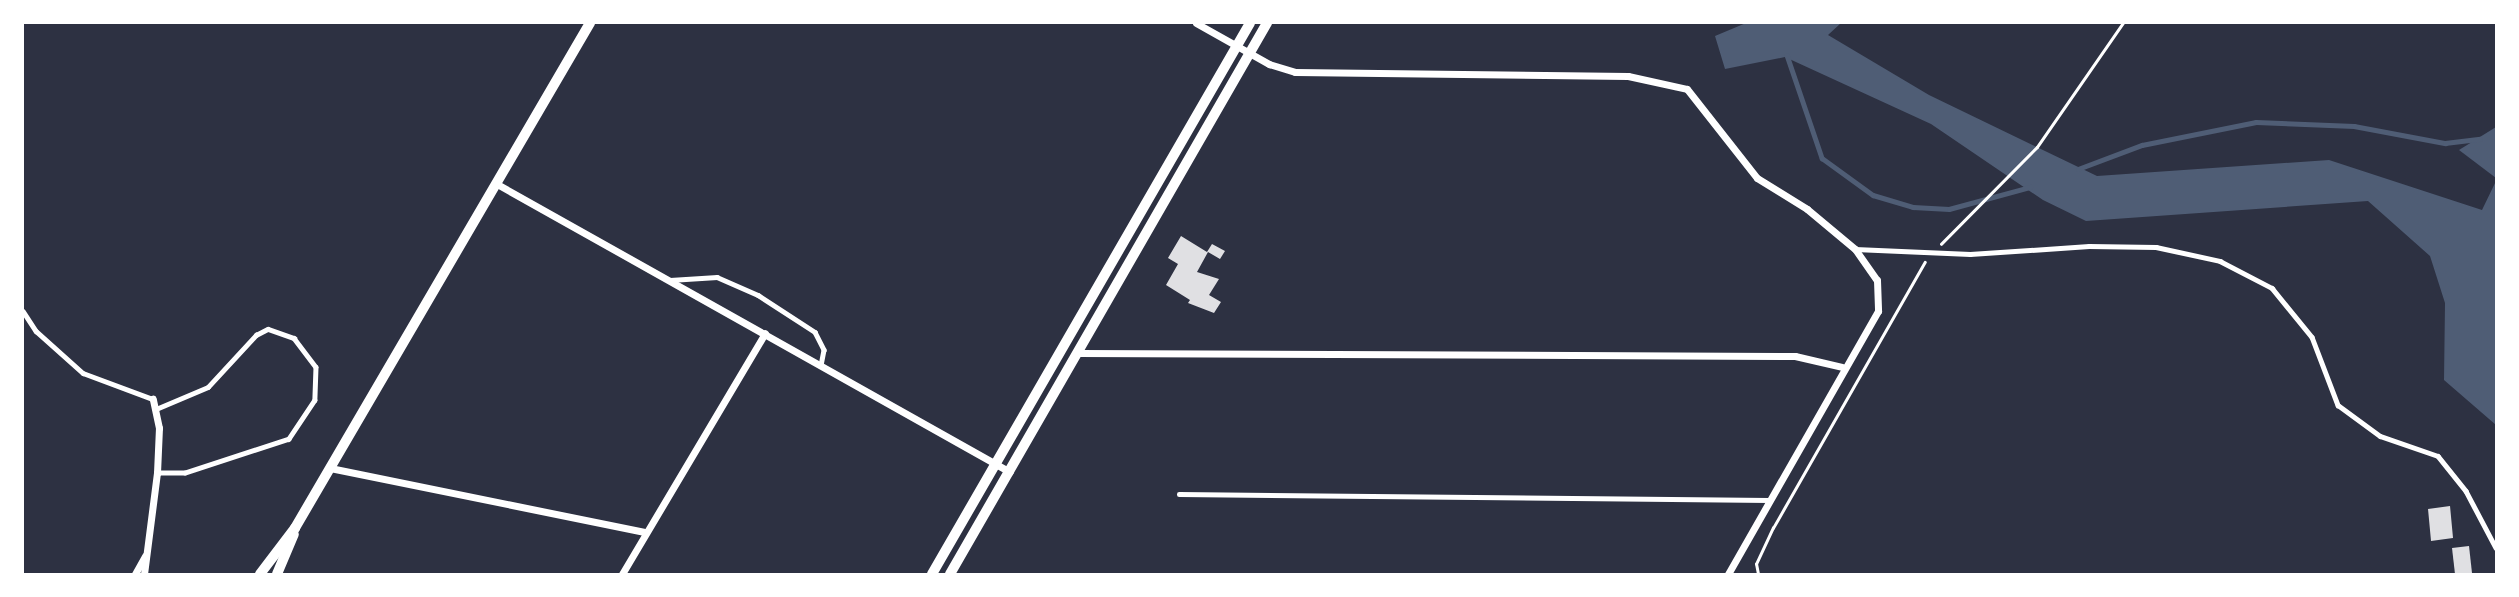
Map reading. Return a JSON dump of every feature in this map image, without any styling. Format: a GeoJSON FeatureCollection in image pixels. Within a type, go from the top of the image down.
{"type":"FeatureCollection","features":[{"type":"Feature","properties":{"kind":"street"},"geometry":{"type":"LineString","coordinates":[[276,574],[296,528],[330,468],[590,23]]}},
{"type":"Feature","properties":{"kind":"street"},"geometry":{"type":"LineString","coordinates":[[1196,23],[1251,54],[1296,72],[1628,76],[1687,89],[1757,178],[1807,209],[1855,249],[1877,281],[1878,311],[1842,367],[1728,574]]}},
{"type":"Feature","properties":{"kind":"street"},"geometry":{"type":"LineString","coordinates":[[932,574],[1250,23]]}},
{"type":"Feature","properties":{"kind":"street"},"geometry":{"type":"LineString","coordinates":[[950,574],[1267,23]]}},
{"type":"Feature","properties":{"kind":"street"},"geometry":{"type":"LineString","coordinates":[[497,184],[1010,471]]}},
{"type":"Feature","properties":{"kind":"street"},"geometry":{"type":"LineString","coordinates":[[622,574],[765,334]]}},
{"type":"Feature","properties":{"kind":"street"},"geometry":{"type":"LineString","coordinates":[[1079,353],[1795,356],[1842,367]]}},
{"type":"Feature","properties":{"kind":"street"},"geometry":{"type":"LineString","coordinates":[[144,574],[157,473],[156,409],[153,399]]}},
{"type":"Feature","properties":{"kind":"street"},"geometry":{"type":"LineString","coordinates":[[330,468],[645,533]]}},
{"type":"Feature","properties":{"kind":"street"},"geometry":{"type":"LineString","coordinates":[[261,574],[296,528]]}},
{"type":"Feature","properties":{"kind":"street"},"geometry":{"type":"LineString","coordinates":[[135,574],[147,553]]}},
{"type":"Feature","properties":{"kind":"lane"},"geometry":{"type":"LineString","coordinates":[[1855,249],[1930,254],[2156,247],[2220,261],[2272,288],[2312,337],[2339,405],[2380,436],[2438,456],[2466,491],[2496,548]]}},
{"type":"Feature","properties":{"kind":"lane"},"geometry":{"type":"LineString","coordinates":[[669,280],[716,277],[758,295],[815,332],[824,350],[821,365]]}},
{"type":"Feature","properties":{"kind":"lane"},"geometry":{"type":"LineString","coordinates":[[23,311],[36,331],[83,373],[153,399]]}},
{"type":"Feature","properties":{"kind":"lane"},"geometry":{"type":"LineString","coordinates":[[156,409],[208,387],[256,335],[268,329],[294,338],[316,367],[315,400],[289,439],[185,473],[157,473]]}},
{"type":"Feature","properties":{"kind":"lane"},"geometry":{"type":"LineString","coordinates":[[1179,495],[1769,500]]}},
{"type":"Feature","properties":{"kind":"path"},"geometry":{"type":"LineString","coordinates":[[1758,574],[1756,564],[1773,528],[1930,254],[2037,146],[2123,23]]}},
{"type":"Feature","properties":{"kind":"water"},"geometry":{"type":"Polygon","coordinates":[[[1746,23],[1841,23],[1828,35],[1929,95],[2097,176],[2329,160],[2482,210],[2496,181],[2496,425],[2444,380],[2445,303],[2430,256],[2368,201],[2086,221],[2043,200],[1931,124],[1785,57],[1725,69],[1715,36],[1746,23]]]}},
{"type":"Feature","properties":{"kind":"water"},"geometry":{"type":"Polygon","coordinates":[[[2496,127],[2496,178],[2459,150],[2496,127]]]}},
{"type":"Feature","properties":{"kind":"building"},"geometry":{"type":"Polygon","coordinates":[[[1181,236],[1207,252],[1212,244],[1225,251],[1220,259],[1208,252],[1197,272],[1219,279],[1209,295],[1221,302],[1214,313],[1188,303],[1190,300],[1166,285],[1178,264],[1168,258],[1181,236]]]}},
{"type":"Feature","properties":{"kind":"building"},"geometry":{"type":"Polygon","coordinates":[[[2450,506],[2453,538],[2431,541],[2428,509],[2450,506]]]}},
{"type":"Feature","properties":{"kind":"building"},"geometry":{"type":"Polygon","coordinates":[[[2469,546],[2472,573],[2455,574],[2452,548],[2469,546]]]}},
{"type":"Feature","properties":{"kind":"waterway"},"geometry":{"type":"LineString","coordinates":[[1787,55],[1822,158],[1873,195],[1913,207],[1949,209],[2030,187]]}},
{"type":"Feature","properties":{"kind":"waterway"},"geometry":{"type":"LineString","coordinates":[[2078,169],[2142,145],[2256,122],[2354,126],[2445,143],[2480,139]]}}]}
